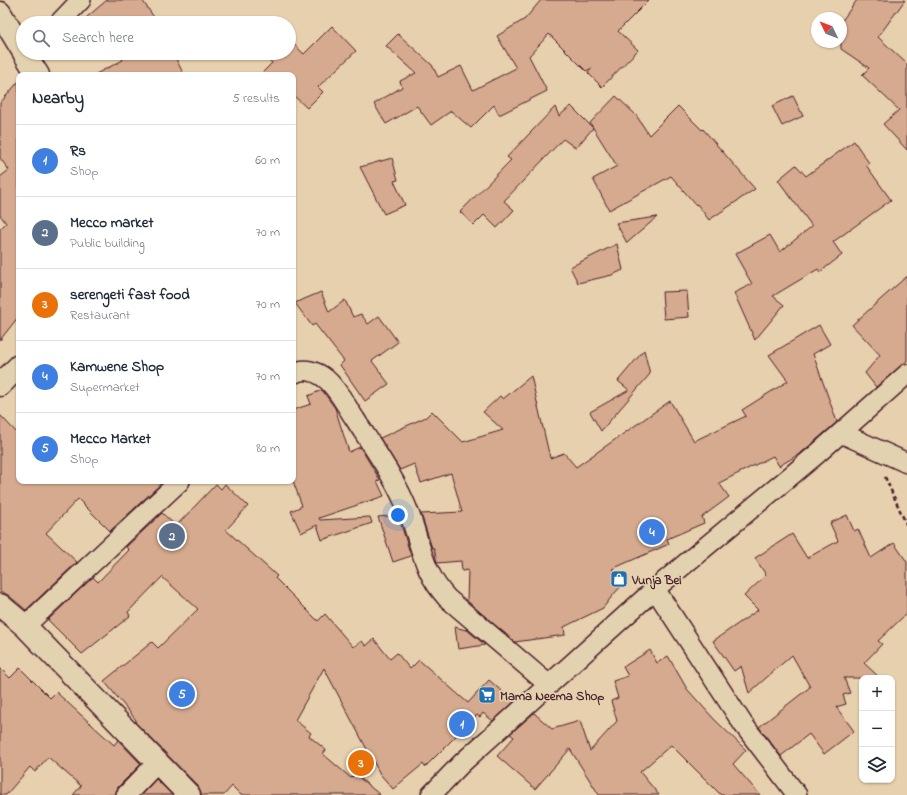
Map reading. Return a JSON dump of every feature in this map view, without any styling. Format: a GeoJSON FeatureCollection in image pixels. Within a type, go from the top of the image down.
{"type":"FeatureCollection","features":[{"type":"Feature","properties":{"kind":"street"},"geometry":{"type":"LineString","coordinates":[[66,16],[81,0]]}},
{"type":"Feature","properties":{"kind":"street"},"geometry":{"type":"LineString","coordinates":[[0,13],[16,38]]}},
{"type":"Feature","properties":{"kind":"street"},"geometry":{"type":"LineString","coordinates":[[30,60],[36,72]]}},
{"type":"Feature","properties":{"kind":"street"},"geometry":{"type":"LineString","coordinates":[[0,384],[16,369]]}},
{"type":"Feature","properties":{"kind":"street"},"geometry":{"type":"LineString","coordinates":[[296,372],[302,369],[313,372],[326,380],[339,395],[393,479],[409,513],[431,578],[439,589],[447,598],[549,685]]}},
{"type":"Feature","properties":{"kind":"street"},"geometry":{"type":"LineString","coordinates":[[431,795],[462,763],[655,589],[842,433],[907,374]]}},
{"type":"Feature","properties":{"kind":"street"},"geometry":{"type":"LineString","coordinates":[[842,433],[907,463]]}},
{"type":"Feature","properties":{"kind":"street"},"geometry":{"type":"LineString","coordinates":[[25,626],[177,484]]}},
{"type":"Feature","properties":{"kind":"street"},"geometry":{"type":"LineString","coordinates":[[655,589],[743,724],[797,795]]}},
{"type":"Feature","properties":{"kind":"street"},"geometry":{"type":"LineString","coordinates":[[0,605],[25,626],[189,795]]}},
{"type":"Feature","properties":{"kind":"street"},"geometry":{"type":"LineString","coordinates":[[126,795],[158,762]]}},
{"type":"Feature","properties":{"kind":"path"},"geometry":{"type":"LineString","coordinates":[[878,450],[887,483],[907,526]]}},
{"type":"Feature","properties":{"kind":"building"},"geometry":{"type":"Polygon","coordinates":[[[107,0],[142,0],[153,16],[88,16],[107,0]]]}},
{"type":"Feature","properties":{"kind":"building"},"geometry":{"type":"Polygon","coordinates":[[[541,0],[649,0],[618,31],[638,50],[602,87],[588,73],[592,68],[586,71],[549,34],[529,56],[547,91],[499,115],[494,105],[471,128],[451,111],[431,125],[417,106],[386,124],[374,104],[402,87],[400,81],[416,73],[386,46],[398,34],[432,65],[438,77],[461,66],[473,90],[516,68],[497,36],[525,19],[541,0]]]}},
{"type":"Feature","properties":{"kind":"building"},"geometry":{"type":"Polygon","coordinates":[[[857,0],[905,0],[878,37],[907,64],[907,150],[883,124],[899,110],[862,75],[869,68],[841,49],[847,48],[847,14],[857,0]]]}},
{"type":"Feature","properties":{"kind":"building"},"geometry":{"type":"Polygon","coordinates":[[[332,26],[356,51],[318,87],[323,92],[307,108],[296,98],[296,72],[263,72],[272,63],[269,60],[296,60],[296,47],[304,54],[332,26]]]}},
{"type":"Feature","properties":{"kind":"building"},"geometry":{"type":"Polygon","coordinates":[[[123,60],[176,60],[182,72],[100,72],[123,60]]]}},
{"type":"Feature","properties":{"kind":"building"},"geometry":{"type":"Polygon","coordinates":[[[16,84],[16,320],[0,340],[0,229],[6,223],[0,215],[0,177],[9,170],[0,158],[0,103],[16,84]]]}},
{"type":"Feature","properties":{"kind":"building"},"geometry":{"type":"Polygon","coordinates":[[[616,96],[636,115],[649,135],[678,106],[702,130],[703,129],[755,189],[709,220],[697,204],[696,205],[671,176],[609,210],[593,179],[617,166],[590,123],[616,96]]]}},
{"type":"Feature","properties":{"kind":"building"},"geometry":{"type":"Polygon","coordinates":[[[793,96],[803,116],[782,126],[772,106],[793,96]]]}},
{"type":"Feature","properties":{"kind":"building"},"geometry":{"type":"Polygon","coordinates":[[[571,106],[593,128],[576,148],[563,139],[504,201],[514,210],[497,228],[484,215],[474,225],[460,212],[511,160],[507,157],[555,107],[559,116],[571,106]]]}},
{"type":"Feature","properties":{"kind":"building"},"geometry":{"type":"Polygon","coordinates":[[[854,141],[869,163],[866,165],[891,200],[833,242],[842,255],[820,272],[818,269],[773,296],[784,305],[755,340],[734,293],[752,284],[735,254],[770,235],[780,252],[812,226],[778,180],[796,165],[806,176],[854,141]]]}},
{"type":"Feature","properties":{"kind":"building"},"geometry":{"type":"Polygon","coordinates":[[[392,158],[398,180],[394,181],[405,205],[384,214],[360,167],[392,158]]]}},
{"type":"Feature","properties":{"kind":"building"},"geometry":{"type":"Polygon","coordinates":[[[657,217],[627,243],[616,223],[657,217]]]}},
{"type":"Feature","properties":{"kind":"building"},"geometry":{"type":"Polygon","coordinates":[[[617,244],[623,270],[612,275],[578,283],[570,267],[617,244]]]}},
{"type":"Feature","properties":{"kind":"building"},"geometry":{"type":"Polygon","coordinates":[[[907,276],[907,361],[876,387],[865,373],[880,355],[852,325],[907,276]]]}},
{"type":"Feature","properties":{"kind":"building"},"geometry":{"type":"Polygon","coordinates":[[[687,291],[689,317],[664,319],[662,292],[687,291]]]}},
{"type":"Feature","properties":{"kind":"building"},"geometry":{"type":"Polygon","coordinates":[[[321,292],[329,312],[345,300],[353,317],[361,314],[368,324],[379,316],[398,342],[372,361],[389,384],[365,401],[340,365],[344,361],[315,324],[312,326],[296,303],[321,292]]]}},
{"type":"Feature","properties":{"kind":"building"},"geometry":{"type":"Polygon","coordinates":[[[819,325],[830,344],[813,354],[837,422],[801,453],[779,466],[773,456],[719,483],[729,497],[702,517],[704,523],[667,539],[669,544],[612,569],[625,582],[603,608],[564,627],[565,635],[515,642],[467,601],[468,570],[462,571],[461,561],[437,563],[434,548],[432,548],[421,514],[462,512],[451,473],[421,483],[414,464],[400,470],[380,438],[426,417],[432,411],[463,442],[503,430],[483,412],[500,396],[503,399],[531,376],[550,458],[564,453],[576,467],[670,401],[694,441],[746,416],[742,410],[788,381],[769,355],[819,325]]]}},
{"type":"Feature","properties":{"kind":"building"},"geometry":{"type":"Polygon","coordinates":[[[644,350],[650,374],[601,431],[590,412],[629,390],[618,381],[644,350]]]}},
{"type":"Feature","properties":{"kind":"building"},"geometry":{"type":"Polygon","coordinates":[[[322,390],[335,408],[349,452],[360,447],[380,480],[377,481],[384,496],[319,518],[320,520],[370,517],[372,523],[322,540],[317,525],[301,533],[291,511],[302,506],[294,484],[296,484],[296,409],[311,404],[308,396],[322,390]]]}},
{"type":"Feature","properties":{"kind":"building"},"geometry":{"type":"Polygon","coordinates":[[[0,415],[16,432],[16,484],[161,484],[110,531],[78,499],[46,533],[77,562],[26,610],[8,595],[0,591],[0,415]]]}},
{"type":"Feature","properties":{"kind":"building"},"geometry":{"type":"Polygon","coordinates":[[[216,484],[221,489],[225,484],[248,506],[226,530],[277,576],[275,578],[318,621],[325,614],[353,647],[362,641],[366,646],[374,639],[390,659],[397,653],[410,669],[419,660],[468,703],[489,680],[514,702],[493,721],[483,713],[480,717],[477,715],[425,767],[423,764],[393,789],[380,774],[324,668],[295,720],[311,733],[309,736],[326,750],[323,754],[351,778],[355,774],[380,795],[241,795],[232,786],[224,795],[201,795],[198,786],[135,722],[136,720],[104,681],[152,642],[158,648],[198,609],[162,577],[128,612],[130,616],[82,654],[48,620],[93,577],[98,582],[129,550],[126,547],[162,513],[176,526],[216,484]]]}},
{"type":"Feature","properties":{"kind":"building"},"geometry":{"type":"Polygon","coordinates":[[[398,515],[411,556],[393,562],[378,517],[398,515]]]}},
{"type":"Feature","properties":{"kind":"building"},"geometry":{"type":"Polygon","coordinates":[[[847,515],[854,531],[858,529],[871,558],[894,543],[907,562],[907,613],[878,641],[882,644],[864,663],[877,675],[859,675],[859,678],[844,678],[850,693],[843,695],[846,704],[836,707],[854,731],[824,754],[809,734],[781,756],[759,727],[810,687],[792,655],[749,693],[741,666],[734,671],[713,641],[758,610],[744,596],[766,575],[755,558],[792,534],[807,558],[838,541],[830,523],[847,515]]]}},
{"type":"Feature","properties":{"kind":"building"},"geometry":{"type":"Polygon","coordinates":[[[455,627],[466,629],[485,645],[458,649],[455,627]]]}},
{"type":"Feature","properties":{"kind":"building"},"geometry":{"type":"Polygon","coordinates":[[[650,650],[657,663],[668,656],[687,689],[714,719],[746,750],[733,764],[760,795],[721,795],[671,745],[640,772],[659,795],[599,795],[570,749],[535,789],[497,756],[514,737],[510,734],[534,713],[552,729],[580,721],[590,751],[617,721],[611,701],[618,698],[613,681],[628,676],[623,667],[650,650]]]}},
{"type":"Feature","properties":{"kind":"building"},"geometry":{"type":"Polygon","coordinates":[[[0,668],[10,678],[20,668],[50,698],[56,692],[114,745],[118,740],[141,764],[118,787],[115,795],[73,795],[81,786],[48,757],[35,772],[30,767],[6,795],[0,795],[0,668]]]}},
{"type":"Feature","properties":{"kind":"building"},"geometry":{"type":"Polygon","coordinates":[[[156,779],[172,795],[141,795],[156,779]]]}},
{"type":"Feature","properties":{"kind":"place","name":"Kamwene Shop"},"geometry":{"type":"Point","coordinates":[652,532]}},
{"type":"Feature","properties":{"kind":"place","name":"Mecco market"},"geometry":{"type":"Point","coordinates":[172,536]}},
{"type":"Feature","properties":{"kind":"place","name":"Vunja Bei"},"geometry":{"type":"Point","coordinates":[619,579]}},
{"type":"Feature","properties":{"kind":"place","name":"Mecco Market"},"geometry":{"type":"Point","coordinates":[182,694]}},
{"type":"Feature","properties":{"kind":"place","name":"Mama Neema Shop"},"geometry":{"type":"Point","coordinates":[487,695]}},
{"type":"Feature","properties":{"kind":"place","name":"Rs"},"geometry":{"type":"Point","coordinates":[462,724]}},
{"type":"Feature","properties":{"kind":"place","name":"serengeti fast food"},"geometry":{"type":"Point","coordinates":[361,763]}}]}
